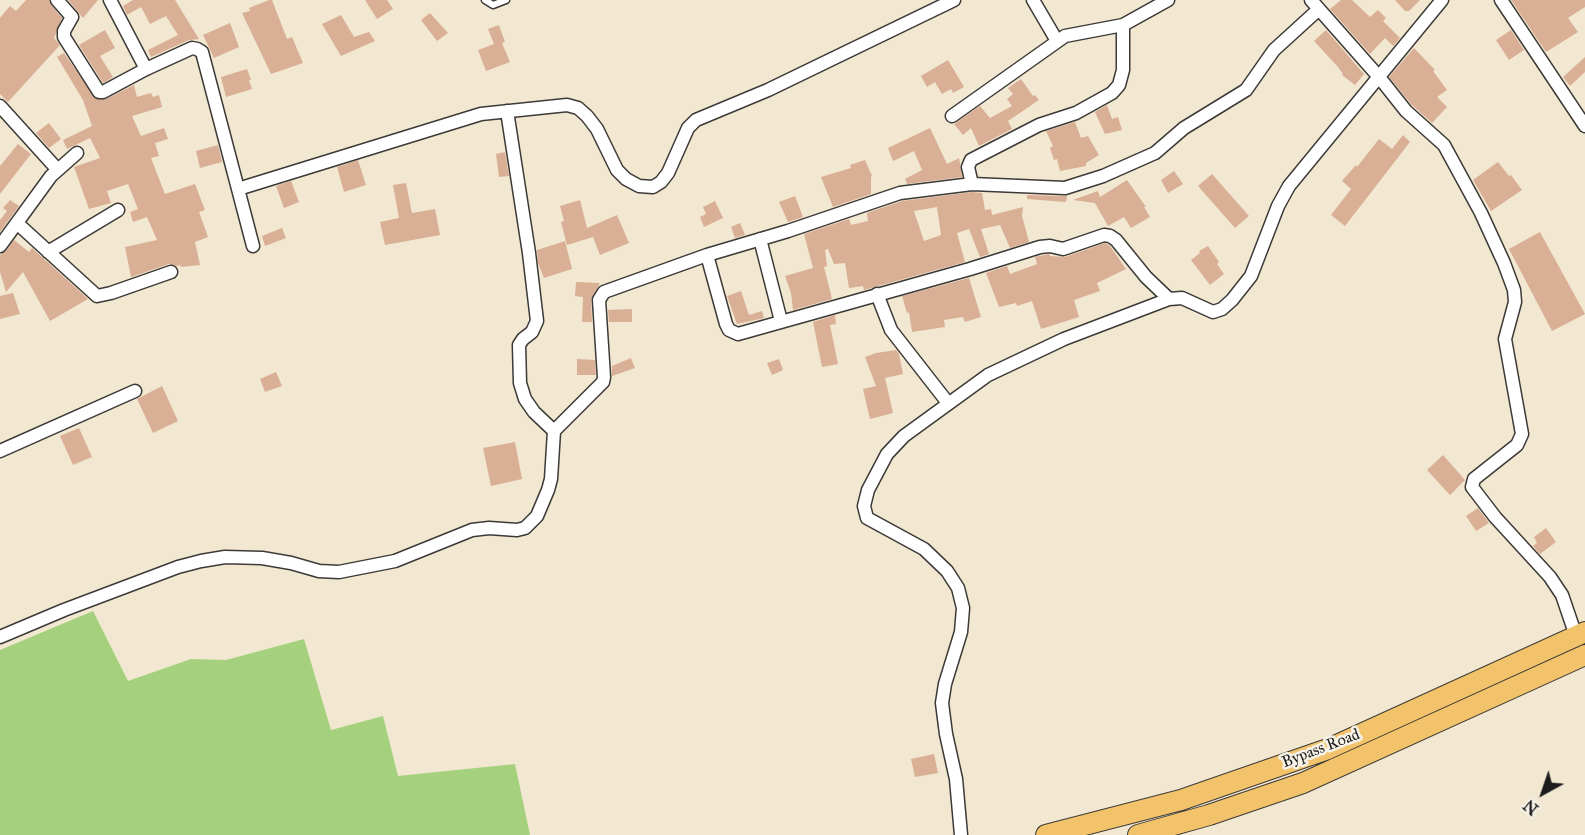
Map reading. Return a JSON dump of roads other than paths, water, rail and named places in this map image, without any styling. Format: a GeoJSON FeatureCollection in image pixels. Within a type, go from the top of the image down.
{"type":"FeatureCollection","features":[{"type":"Feature","properties":{"kind":"main road","name":"Bypass Road"},"geometry":{"type":"LineString","coordinates":[[1046,835],[1181,800],[1328,749],[1581,634]]}},
{"type":"Feature","properties":{"kind":"main road","name":"Bypass Road"},"geometry":{"type":"LineString","coordinates":[[1138,835],[1209,815],[1303,783],[1585,655]]}},
{"type":"Feature","properties":{"kind":"street"},"geometry":{"type":"LineString","coordinates":[[57,0],[72,17],[64,31],[64,37],[97,91],[103,92],[192,48],[202,52],[253,246]]}},
{"type":"Feature","properties":{"kind":"street"},"geometry":{"type":"LineString","coordinates":[[110,0],[146,69]]}},
{"type":"Feature","properties":{"kind":"street"},"geometry":{"type":"LineString","coordinates":[[238,189],[481,114],[567,105],[578,108],[597,129],[616,170],[639,186],[653,187],[661,182],[668,173],[688,128],[696,120],[768,90],[954,0]]}},
{"type":"Feature","properties":{"kind":"street"},"geometry":{"type":"LineString","coordinates":[[1033,0],[1057,41]]}},
{"type":"Feature","properties":{"kind":"street"},"geometry":{"type":"LineString","coordinates":[[952,116],[1057,41],[1076,33],[1123,25],[1168,0]]}},
{"type":"Feature","properties":{"kind":"street"},"geometry":{"type":"LineString","coordinates":[[961,835],[956,779],[942,703],[945,684],[961,632],[963,608],[958,588],[947,570],[924,549],[867,518],[864,506],[868,490],[892,447],[988,375],[1064,339],[1169,299],[1182,298],[1212,312],[1222,309],[1251,276],[1278,206],[1289,186],[1442,0]]}},
{"type":"Feature","properties":{"kind":"street"},"geometry":{"type":"LineString","coordinates":[[1501,0],[1585,126]]}},
{"type":"Feature","properties":{"kind":"street"},"geometry":{"type":"LineString","coordinates":[[0,637],[64,610],[201,561],[225,557],[262,558],[291,562],[319,571],[339,572],[395,561],[472,530],[525,528],[537,516],[548,490],[551,479],[554,431],[603,382],[599,300],[608,290],[707,255],[900,193],[972,184],[1065,188],[1103,176],[1155,153],[1184,128],[1245,90],[1274,51],[1315,5],[1406,111],[1437,137],[1449,152],[1481,213],[1514,290],[1515,302],[1505,339],[1522,434],[1516,445],[1474,479],[1472,487],[1495,517],[1550,577],[1581,634]]}},
{"type":"Feature","properties":{"kind":"street"},"geometry":{"type":"LineString","coordinates":[[972,184],[968,167],[971,160],[1039,126],[1076,113],[1112,93],[1119,85],[1123,70],[1123,25]]}},
{"type":"Feature","properties":{"kind":"street"},"geometry":{"type":"LineString","coordinates":[[0,106],[57,169]]}},
{"type":"Feature","properties":{"kind":"street"},"geometry":{"type":"LineString","coordinates":[[507,111],[537,321],[532,332],[519,345],[520,383],[525,399],[534,412],[554,431]]}},
{"type":"Feature","properties":{"kind":"street"},"geometry":{"type":"LineString","coordinates":[[0,246],[57,169],[76,153]]}},
{"type":"Feature","properties":{"kind":"street"},"geometry":{"type":"LineString","coordinates":[[48,252],[118,210]]}},
{"type":"Feature","properties":{"kind":"street"},"geometry":{"type":"LineString","coordinates":[[18,224],[97,296],[171,272]]}},
{"type":"Feature","properties":{"kind":"street"},"geometry":{"type":"LineString","coordinates":[[707,255],[729,330],[738,334],[1040,247],[1050,246],[1063,249],[1104,235],[1116,240],[1146,277],[1169,299]]}},
{"type":"Feature","properties":{"kind":"street"},"geometry":{"type":"LineString","coordinates":[[760,239],[781,321]]}},
{"type":"Feature","properties":{"kind":"street"},"geometry":{"type":"LineString","coordinates":[[877,294],[891,330],[948,403]]}},
{"type":"Feature","properties":{"kind":"street"},"geometry":{"type":"LineString","coordinates":[[0,451],[135,391]]}},
{"type":"Feature","properties":{"kind":"lane"},"geometry":{"type":"LineString","coordinates":[[485,0],[494,4],[506,0]]}}]}
